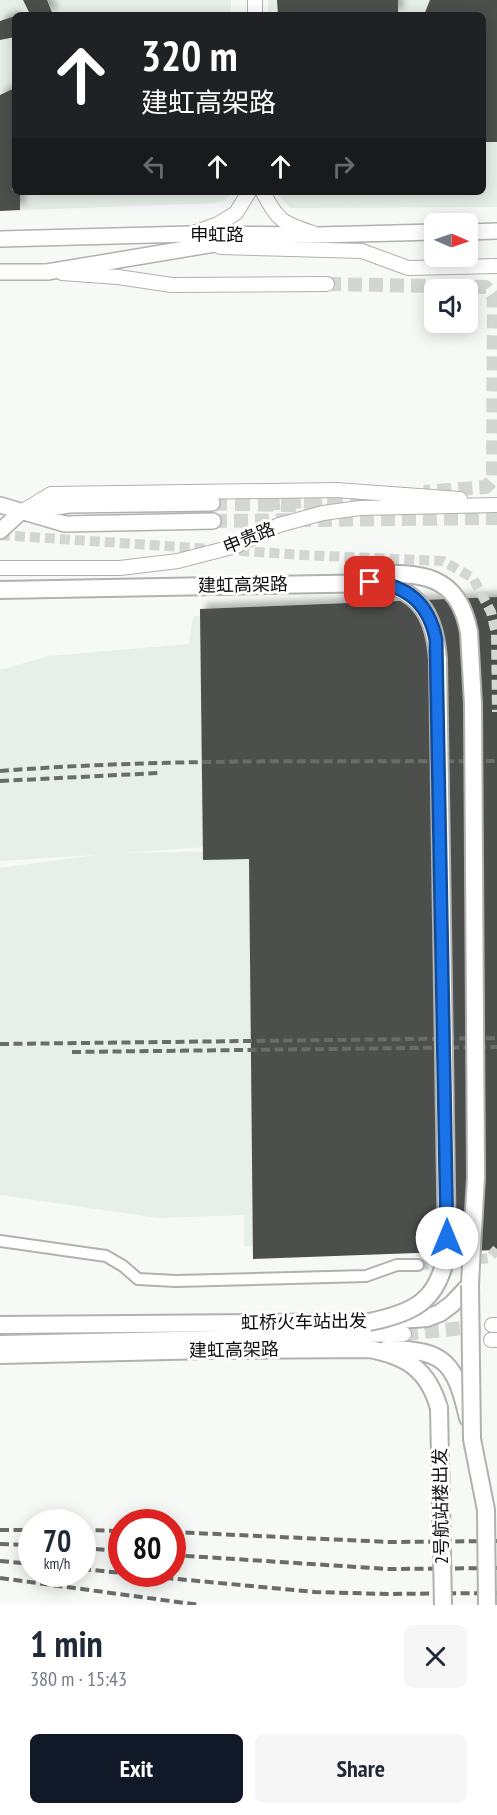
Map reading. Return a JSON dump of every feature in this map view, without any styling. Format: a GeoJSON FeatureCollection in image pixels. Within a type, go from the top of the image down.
{"type":"FeatureCollection","features":[{"type":"Feature","properties":{"kind":"highway"},"geometry":{"type":"LineString","coordinates":[[337,583],[363,574],[415,574],[434,579],[458,599],[464,610],[469,632],[473,715],[476,1177],[470,1285],[472,1439]]}},
{"type":"Feature","properties":{"kind":"highway","name":"建虹高架路"},"geometry":{"type":"LineString","coordinates":[[0,590],[381,583],[406,591],[423,607],[434,627],[438,660]]}},
{"type":"Feature","properties":{"kind":"highway","name":"虹桥火车站出发"},"geometry":{"type":"LineString","coordinates":[[0,1325],[369,1322],[406,1313],[429,1296],[438,1283],[447,1251],[438,660]]}},
{"type":"Feature","properties":{"kind":"highway"},"geometry":{"type":"LineString","coordinates":[[369,1322],[427,1318],[452,1305],[470,1285]]}},
{"type":"Feature","properties":{"kind":"highway","name":"建虹高架路"},"geometry":{"type":"LineString","coordinates":[[0,1355],[369,1349],[389,1353],[417,1368],[434,1392],[439,1408]]}},
{"type":"Feature","properties":{"kind":"highway"},"geometry":{"type":"LineString","coordinates":[[369,1349],[424,1351],[444,1362],[453,1374],[463,1397],[486,1510],[487,1605]]}},
{"type":"Feature","properties":{"kind":"highway","name":"2号航站楼出发"},"geometry":{"type":"LineString","coordinates":[[439,1408],[443,1605]]}},
{"type":"Feature","properties":{"kind":"main road"},"geometry":{"type":"LineString","coordinates":[[478,231],[497,231]]}},
{"type":"Feature","properties":{"kind":"main road","name":"申虹路"},"geometry":{"type":"LineString","coordinates":[[0,239],[190,234],[318,235],[424,232]]}},
{"type":"Feature","properties":{"kind":"main road"},"geometry":{"type":"LineString","coordinates":[[0,272],[47,272],[268,235]]}},
{"type":"Feature","properties":{"kind":"main road"},"geometry":{"type":"LineString","coordinates":[[0,531],[21,512],[69,505],[212,503]]}},
{"type":"Feature","properties":{"kind":"main road","name":"申贵路"},"geometry":{"type":"LineString","coordinates":[[0,505],[65,524],[213,521]]}},
{"type":"Feature","properties":{"kind":"street"},"geometry":{"type":"LineString","coordinates":[[190,234],[218,224],[236,213],[247,195]]}},
{"type":"Feature","properties":{"kind":"street"},"geometry":{"type":"LineString","coordinates":[[265,195],[275,215],[293,227],[318,235]]}},
{"type":"Feature","properties":{"kind":"street"},"geometry":{"type":"LineString","coordinates":[[204,246],[362,252],[408,268],[497,266]]}},
{"type":"Feature","properties":{"kind":"street"},"geometry":{"type":"LineString","coordinates":[[47,272],[118,277],[172,285],[327,284]]}},
{"type":"Feature","properties":{"kind":"street"},"geometry":{"type":"LineString","coordinates":[[21,512],[51,494],[336,490],[424,495],[497,504]]}},
{"type":"Feature","properties":{"kind":"street","name":"申贵路"},"geometry":{"type":"LineString","coordinates":[[0,568],[120,568],[178,561],[236,546],[279,525],[323,513],[360,508],[497,504]]}},
{"type":"Feature","properties":{"kind":"street"},"geometry":{"type":"LineString","coordinates":[[0,1241],[106,1256],[123,1266],[138,1279],[366,1276],[397,1265],[418,1265]]}},
{"type":"Feature","properties":{"kind":"street"},"geometry":{"type":"LineString","coordinates":[[0,1343],[404,1334]]}},
{"type":"Feature","properties":{"kind":"shaded area"},"geometry":{"type":"Polygon","coordinates":[[[0,0],[231,0],[231,12],[12,12],[12,195],[230,195],[223,201],[215,203],[0,211],[0,0]]]}},
{"type":"Feature","properties":{"kind":"shaded area"},"geometry":{"type":"Polygon","coordinates":[[[268,0],[497,0],[497,207],[290,208],[278,195],[486,195],[486,12],[268,12],[268,0]]]}},
{"type":"Feature","properties":{"kind":"shaded area"},"geometry":{"type":"Polygon","coordinates":[[[497,610],[204,847],[123,853],[497,846],[497,1244],[244,1246],[244,1215],[158,1218],[0,1195],[0,868],[94,855],[0,861],[0,670],[49,656],[189,644],[193,616],[497,610]]]}},
{"type":"Feature","properties":{"kind":"building"},"geometry":{"type":"Polygon","coordinates":[[[23,0],[47,0],[52,12],[29,12],[23,0]]]}},
{"type":"Feature","properties":{"kind":"building"},"geometry":{"type":"Polygon","coordinates":[[[277,0],[398,0],[398,12],[278,12],[277,0]]]}},
{"type":"Feature","properties":{"kind":"building"},"geometry":{"type":"Polygon","coordinates":[[[430,0],[497,0],[497,142],[486,142],[486,12],[425,12],[430,0]]]}},
{"type":"Feature","properties":{"kind":"building"},"geometry":{"type":"Polygon","coordinates":[[[12,17],[12,38],[0,40],[0,21],[12,17]]]}},
{"type":"Feature","properties":{"kind":"building"},"geometry":{"type":"Polygon","coordinates":[[[12,89],[12,195],[20,195],[20,210],[0,211],[0,95],[12,89]]]}},
{"type":"Feature","properties":{"kind":"building"},"geometry":{"type":"Polygon","coordinates":[[[497,597],[497,1250],[253,1259],[249,859],[203,860],[200,609],[497,597]]]}},
{"type":"Feature","properties":{"kind":"tunnel"},"geometry":{"type":"LineString","coordinates":[[327,284],[486,287],[494,298],[493,479],[486,487],[424,492]]}},
{"type":"Feature","properties":{"kind":"tunnel"},"geometry":{"type":"LineString","coordinates":[[266,504],[366,496]]}},
{"type":"Feature","properties":{"kind":"tunnel"},"geometry":{"type":"LineString","coordinates":[[212,503],[347,506]]}},
{"type":"Feature","properties":{"kind":"tunnel"},"geometry":{"type":"LineString","coordinates":[[213,521],[497,518]]}},
{"type":"Feature","properties":{"kind":"tunnel"},"geometry":{"type":"LineString","coordinates":[[0,535],[302,555],[443,561],[473,578],[491,612],[496,633],[497,712]]}},
{"type":"Feature","properties":{"kind":"tunnel"},"geometry":{"type":"LineString","coordinates":[[418,1265],[489,1258],[497,1249]]}},
{"type":"Feature","properties":{"kind":"tunnel"},"geometry":{"type":"LineString","coordinates":[[404,1334],[492,1325]]}},
{"type":"Feature","properties":{"kind":"railway"},"geometry":{"type":"LineString","coordinates":[[0,771],[186,762],[497,761]]}},
{"type":"Feature","properties":{"kind":"railway"},"geometry":{"type":"LineString","coordinates":[[0,781],[158,773]]}},
{"type":"Feature","properties":{"kind":"railway"},"geometry":{"type":"LineString","coordinates":[[0,1044],[497,1038]]}},
{"type":"Feature","properties":{"kind":"railway"},"geometry":{"type":"LineString","coordinates":[[72,1052],[497,1047]]}},
{"type":"Feature","properties":{"kind":"railway"},"geometry":{"type":"LineString","coordinates":[[0,1530],[18,1530]]}},
{"type":"Feature","properties":{"kind":"railway"},"geometry":{"type":"LineString","coordinates":[[96,1530],[108,1531]]}},
{"type":"Feature","properties":{"kind":"railway"},"geometry":{"type":"LineString","coordinates":[[186,1533],[389,1542],[497,1541]]}},
{"type":"Feature","properties":{"kind":"railway"},"geometry":{"type":"LineString","coordinates":[[0,1544],[18,1545]]}},
{"type":"Feature","properties":{"kind":"railway"},"geometry":{"type":"LineString","coordinates":[[96,1549],[108,1550]]}},
{"type":"Feature","properties":{"kind":"railway"},"geometry":{"type":"LineString","coordinates":[[186,1556],[388,1569],[497,1568]]}},
{"type":"Feature","properties":{"kind":"railway"},"geometry":{"type":"LineString","coordinates":[[0,1561],[18,1563]]}},
{"type":"Feature","properties":{"kind":"railway"},"geometry":{"type":"LineString","coordinates":[[96,1570],[108,1572]]}},
{"type":"Feature","properties":{"kind":"railway"},"geometry":{"type":"LineString","coordinates":[[0,1578],[200,1605]]}},
{"type":"Feature","properties":{"kind":"railway"},"geometry":{"type":"LineString","coordinates":[[186,1580],[315,1592],[497,1593]]}},
{"type":"Feature","properties":{"kind":"route"},"geometry":{"type":"LineString","coordinates":[[370,582],[393,586],[406,591],[415,598],[434,627],[436,640],[447,1238]]}}]}
